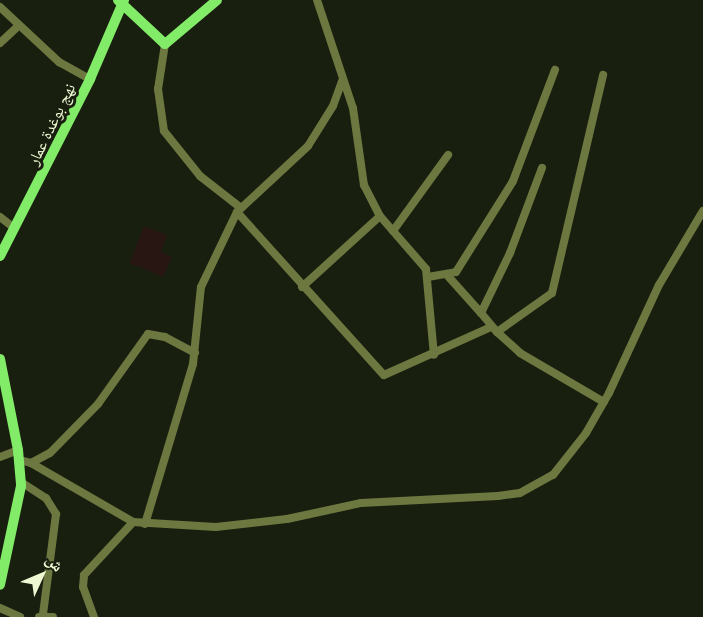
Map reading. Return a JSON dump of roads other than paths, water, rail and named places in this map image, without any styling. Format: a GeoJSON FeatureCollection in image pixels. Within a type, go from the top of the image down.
{"type":"FeatureCollection","features":[{"type":"Feature","properties":{"kind":"main road"},"geometry":{"type":"LineString","coordinates":[[121,1],[165,44],[218,0]]}},
{"type":"Feature","properties":{"kind":"main road","name":"نهج بوغدة عمار"},"geometry":{"type":"LineString","coordinates":[[0,256],[90,79],[121,1]]}},
{"type":"Feature","properties":{"kind":"main road"},"geometry":{"type":"LineString","coordinates":[[0,359],[23,458],[12,540],[0,585]]}},
{"type":"Feature","properties":{"kind":"street"},"geometry":{"type":"LineString","coordinates":[[316,0],[353,108],[364,185],[380,216],[426,269],[434,355]]}},
{"type":"Feature","properties":{"kind":"street"},"geometry":{"type":"LineString","coordinates":[[0,7],[59,62],[90,79]]}},
{"type":"Feature","properties":{"kind":"street"},"geometry":{"type":"LineString","coordinates":[[0,43],[19,25]]}},
{"type":"Feature","properties":{"kind":"street"},"geometry":{"type":"LineString","coordinates":[[165,44],[158,89],[164,131],[200,176],[239,210],[302,287],[384,375],[494,330],[552,293],[603,75]]}},
{"type":"Feature","properties":{"kind":"street"},"geometry":{"type":"LineString","coordinates":[[428,277],[456,272],[513,181],[555,70]]}},
{"type":"Feature","properties":{"kind":"street"},"geometry":{"type":"LineString","coordinates":[[145,524],[195,353],[201,287],[239,210],[308,146],[333,106],[342,81]]}},
{"type":"Feature","properties":{"kind":"street"},"geometry":{"type":"LineString","coordinates":[[393,231],[448,155]]}},
{"type":"Feature","properties":{"kind":"street"},"geometry":{"type":"LineString","coordinates":[[482,313],[510,253],[542,168]]}},
{"type":"Feature","properties":{"kind":"street"},"geometry":{"type":"LineString","coordinates":[[23,458],[133,522],[145,524],[216,526],[287,519],[370,502],[520,493],[553,476],[603,402],[659,285],[703,211]]}},
{"type":"Feature","properties":{"kind":"street"},"geometry":{"type":"LineString","coordinates":[[302,287],[380,216]]}},
{"type":"Feature","properties":{"kind":"street"},"geometry":{"type":"LineString","coordinates":[[0,217],[14,228]]}},
{"type":"Feature","properties":{"kind":"street"},"geometry":{"type":"LineString","coordinates":[[447,274],[494,330],[520,353],[603,402]]}},
{"type":"Feature","properties":{"kind":"street"},"geometry":{"type":"LineString","coordinates":[[0,457],[23,458],[50,453],[98,404],[148,334],[165,337],[195,353]]}},
{"type":"Feature","properties":{"kind":"street"},"geometry":{"type":"LineString","coordinates":[[21,482],[46,498],[56,514],[41,616],[53,617]]}},
{"type":"Feature","properties":{"kind":"street"},"geometry":{"type":"LineString","coordinates":[[93,617],[83,587],[84,575],[133,522]]}},
{"type":"Feature","properties":{"kind":"street"},"geometry":{"type":"LineString","coordinates":[[0,608],[20,617]]}}]}
